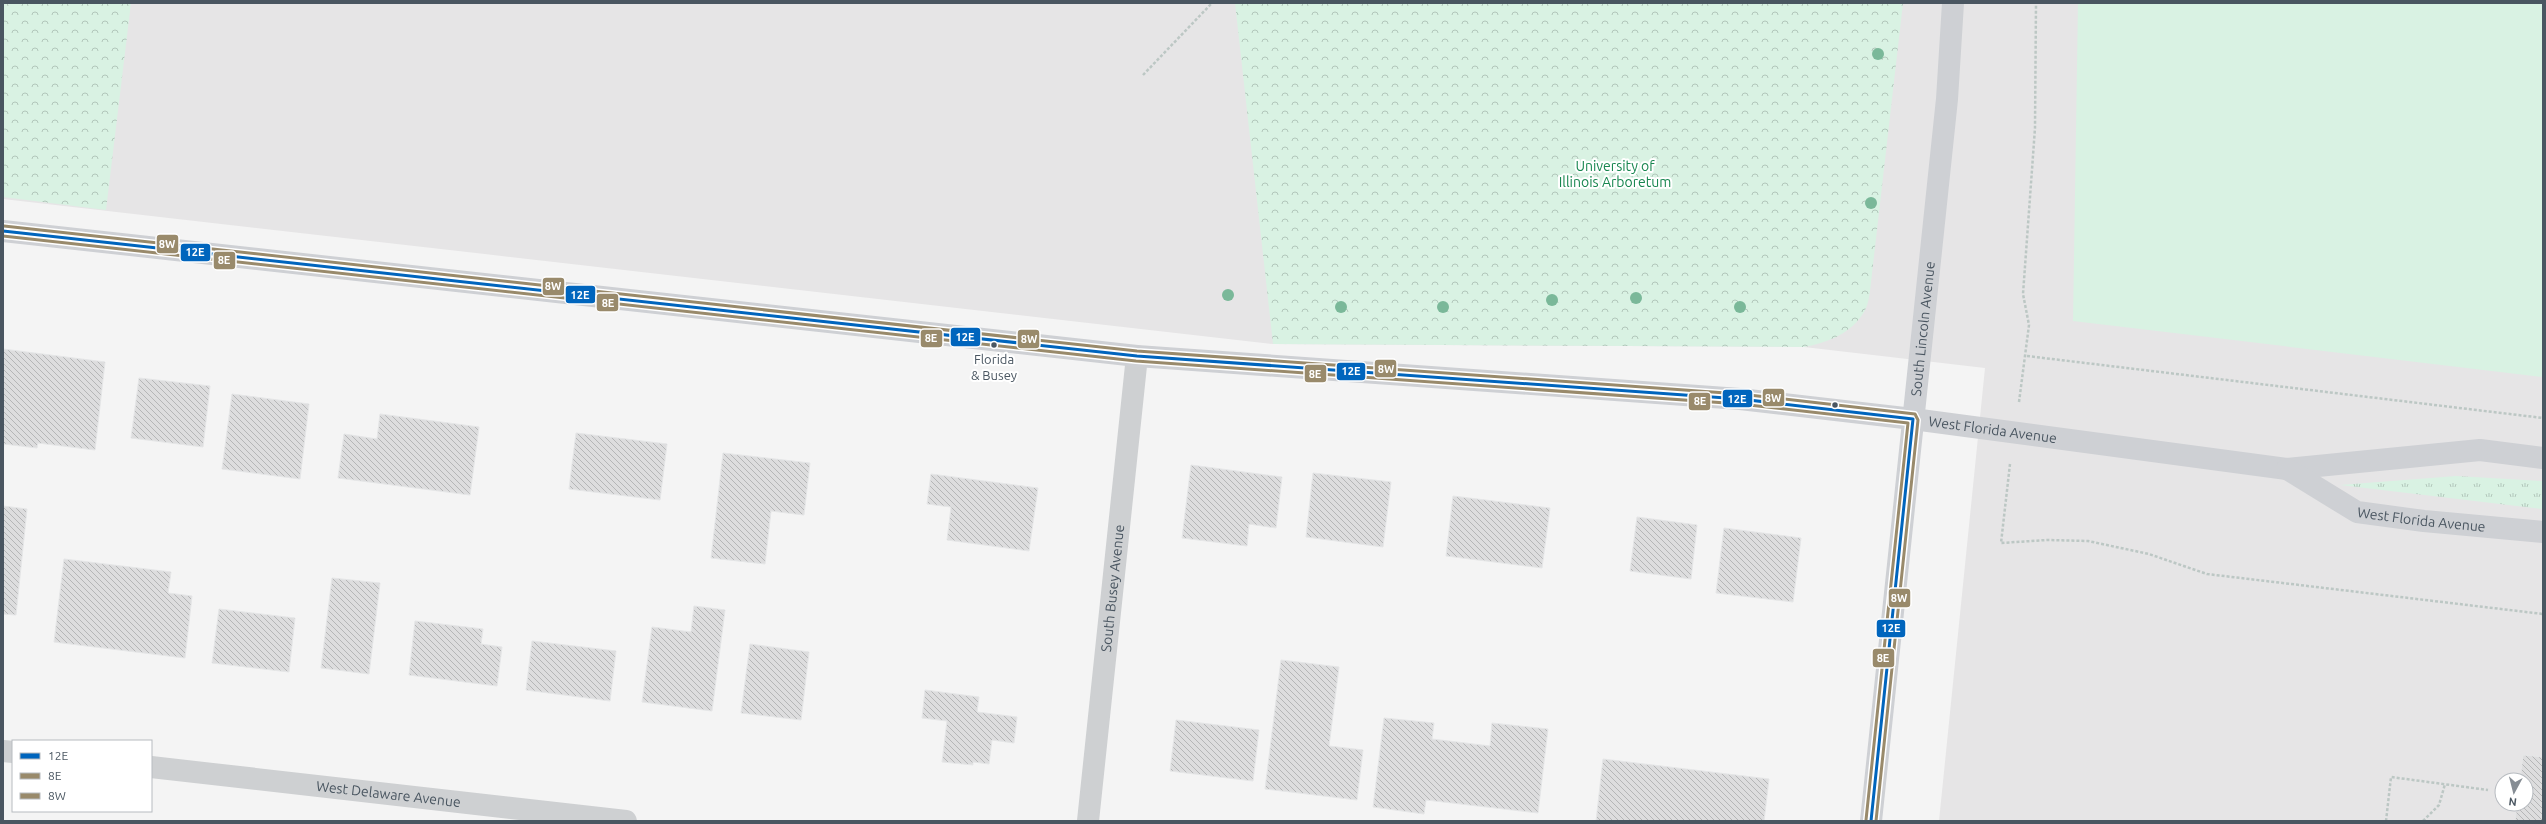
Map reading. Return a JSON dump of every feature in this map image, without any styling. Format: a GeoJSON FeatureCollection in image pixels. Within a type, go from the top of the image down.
{"type":"FeatureCollection","features":[{"type":"Feature","properties":{"kind":"main road","name":"South Lincoln Avenue"},"geometry":{"type":"LineString","coordinates":[[1871,821],[1947,99],[1953,3]]}},
{"type":"Feature","properties":{"kind":"main road","name":"West Florida Avenue"},"geometry":{"type":"LineString","coordinates":[[3,231],[1137,356],[1740,399],[1914,419],[2287,469],[2480,450],[2543,458]]}},
{"type":"Feature","properties":{"kind":"main road","name":"West Florida Avenue"},"geometry":{"type":"LineString","coordinates":[[2287,469],[2357,512],[2424,521],[2543,532]]}},
{"type":"Feature","properties":{"kind":"street","name":"South Busey Avenue"},"geometry":{"type":"LineString","coordinates":[[1088,821],[1137,356]]}},
{"type":"Feature","properties":{"kind":"street","name":"West Delaware Avenue"},"geometry":{"type":"LineString","coordinates":[[152,767],[626,821]]}},
{"type":"Feature","properties":{"kind":"path"},"geometry":{"type":"LineString","coordinates":[[1143,75],[1212,3]]}},
{"type":"Feature","properties":{"kind":"path"},"geometry":{"type":"LineString","coordinates":[[2025,365],[2029,325],[2023,294],[2035,128],[2036,3]]}},
{"type":"Feature","properties":{"kind":"path"},"geometry":{"type":"LineString","coordinates":[[2026,356],[2543,418]]}},
{"type":"Feature","properties":{"kind":"path"},"geometry":{"type":"LineString","coordinates":[[2004,502],[2000,543],[2047,540],[2088,541],[2149,554],[2207,574],[2543,614]]}},
{"type":"Feature","properties":{"kind":"path"},"geometry":{"type":"LineString","coordinates":[[2386,821],[2391,777],[2488,790]]}},
{"type":"Feature","properties":{"kind":"path"},"geometry":{"type":"LineString","coordinates":[[2423,821],[2439,805],[2445,784]]}},
{"type":"Feature","properties":{"kind":"shaded area"},"geometry":{"type":"Polygon","coordinates":[[[3,3],[2543,3],[2543,821],[1939,821],[1985,368],[1804,347],[1273,344],[3,199],[3,3]]]}},
{"type":"Feature","properties":{"kind":"green space"},"geometry":{"type":"Polygon","coordinates":[[[3,3],[131,3],[106,210],[3,197],[3,3]]]}},
{"type":"Feature","properties":{"kind":"green space","name":"University of Illinois Arboretum"},"geometry":{"type":"Polygon","coordinates":[[[1235,3],[1903,3],[1870,291],[1865,310],[1853,326],[1838,336],[1821,343],[1804,347],[1273,344],[1235,3]]]}},
{"type":"Feature","properties":{"kind":"green space"},"geometry":{"type":"Polygon","coordinates":[[[2078,3],[2543,3],[2543,377],[2073,321],[2078,3]]]}},
{"type":"Feature","properties":{"kind":"green space"},"geometry":{"type":"Polygon","coordinates":[[[2456,476],[2543,481],[2543,509],[2340,485],[2456,476]]]}},
{"type":"Feature","properties":{"kind":"building"},"geometry":{"type":"Polygon","coordinates":[[[3,349],[105,362],[95,450],[38,443],[37,448],[4,444],[3,451],[3,349]]]}},
{"type":"Feature","properties":{"kind":"building"},"geometry":{"type":"Polygon","coordinates":[[[139,378],[210,386],[203,447],[131,438],[139,378]]]}},
{"type":"Feature","properties":{"kind":"building"},"geometry":{"type":"Polygon","coordinates":[[[232,394],[309,404],[300,479],[222,469],[232,394]]]}},
{"type":"Feature","properties":{"kind":"building"},"geometry":{"type":"Polygon","coordinates":[[[380,414],[479,427],[470,495],[338,478],[344,434],[377,439],[380,414]]]}},
{"type":"Feature","properties":{"kind":"building"},"geometry":{"type":"Polygon","coordinates":[[[576,433],[667,444],[660,500],[569,489],[576,433]]]}},
{"type":"Feature","properties":{"kind":"building"},"geometry":{"type":"Polygon","coordinates":[[[723,453],[810,463],[804,515],[771,511],[765,564],[711,558],[723,453]]]}},
{"type":"Feature","properties":{"kind":"building"},"geometry":{"type":"Polygon","coordinates":[[[1191,465],[1282,477],[1276,528],[1249,524],[1247,546],[1182,538],[1191,465]]]}},
{"type":"Feature","properties":{"kind":"building"},"geometry":{"type":"Polygon","coordinates":[[[1313,473],[1391,482],[1383,547],[1306,537],[1313,473]]]}},
{"type":"Feature","properties":{"kind":"building"},"geometry":{"type":"Polygon","coordinates":[[[931,474],[1038,488],[1029,551],[947,540],[951,507],[927,504],[931,474]]]}},
{"type":"Feature","properties":{"kind":"building"},"geometry":{"type":"Polygon","coordinates":[[[1453,496],[1550,508],[1542,568],[1446,556],[1453,496]]]}},
{"type":"Feature","properties":{"kind":"building"},"geometry":{"type":"Polygon","coordinates":[[[3,506],[27,509],[16,615],[3,614],[3,506]]]}},
{"type":"Feature","properties":{"kind":"building"},"geometry":{"type":"Polygon","coordinates":[[[1637,517],[1697,525],[1691,579],[1630,571],[1637,517]]]}},
{"type":"Feature","properties":{"kind":"building"},"geometry":{"type":"Polygon","coordinates":[[[1724,528],[1801,538],[1793,602],[1716,593],[1724,528]]]}},
{"type":"Feature","properties":{"kind":"building"},"geometry":{"type":"Polygon","coordinates":[[[64,559],[171,572],[168,593],[192,596],[185,658],[54,642],[64,559]]]}},
{"type":"Feature","properties":{"kind":"building"},"geometry":{"type":"Polygon","coordinates":[[[332,578],[380,583],[369,674],[321,668],[332,578]]]}},
{"type":"Feature","properties":{"kind":"building"},"geometry":{"type":"Polygon","coordinates":[[[694,606],[725,610],[712,711],[642,702],[652,627],[691,632],[694,606]]]}},
{"type":"Feature","properties":{"kind":"building"},"geometry":{"type":"Polygon","coordinates":[[[219,609],[295,618],[289,672],[212,663],[219,609]]]}},
{"type":"Feature","properties":{"kind":"building"},"geometry":{"type":"Polygon","coordinates":[[[415,621],[483,629],[481,644],[502,647],[497,686],[409,675],[415,621]]]}},
{"type":"Feature","properties":{"kind":"building"},"geometry":{"type":"Polygon","coordinates":[[[532,641],[616,651],[610,701],[526,690],[532,641]]]}},
{"type":"Feature","properties":{"kind":"building"},"geometry":{"type":"Polygon","coordinates":[[[750,644],[809,652],[801,720],[741,713],[750,644]]]}},
{"type":"Feature","properties":{"kind":"building"},"geometry":{"type":"Polygon","coordinates":[[[1281,660],[1339,667],[1329,746],[1363,750],[1357,800],[1265,789],[1281,660]]]}},
{"type":"Feature","properties":{"kind":"building"},"geometry":{"type":"Polygon","coordinates":[[[925,690],[979,697],[977,712],[1017,717],[1014,743],[992,740],[989,764],[973,762],[973,765],[942,762],[947,721],[922,718],[925,690]]]}},
{"type":"Feature","properties":{"kind":"building"},"geometry":{"type":"Polygon","coordinates":[[[1384,718],[1434,723],[1432,739],[1490,746],[1492,723],[1548,729],[1538,813],[1426,800],[1424,814],[1373,807],[1384,718]]]}},
{"type":"Feature","properties":{"kind":"building"},"geometry":{"type":"Polygon","coordinates":[[[1176,720],[1259,730],[1253,781],[1170,771],[1176,720]]]}},
{"type":"Feature","properties":{"kind":"building"},"geometry":{"type":"Polygon","coordinates":[[[2523,755],[2543,757],[2543,821],[2515,821],[2516,812],[2534,812],[2534,772],[2521,772],[2523,755]]]}},
{"type":"Feature","properties":{"kind":"building"},"geometry":{"type":"Polygon","coordinates":[[[1603,759],[1769,779],[1764,821],[1596,821],[1603,759]]]}},
{"type":"Feature","properties":{"kind":"transit line","name":"8W"},"geometry":{"type":"LineString","coordinates":[[4,226],[1137,351],[1740,394],[1915,414],[1918,420],[1876,821]]}},
{"type":"Feature","properties":{"kind":"transit line","name":"12E"},"geometry":{"type":"LineString","coordinates":[[3,231],[1137,356],[1740,399],[1913,419],[1871,821]]}},
{"type":"Feature","properties":{"kind":"transit line","name":"8E"},"geometry":{"type":"LineString","coordinates":[[3,236],[1136,361],[1740,404],[1908,423],[1866,820]]}},
{"type":"Feature","properties":{"kind":"place","name":"Florida & Busey"},"geometry":{"type":"Point","coordinates":[994,345]}}]}
